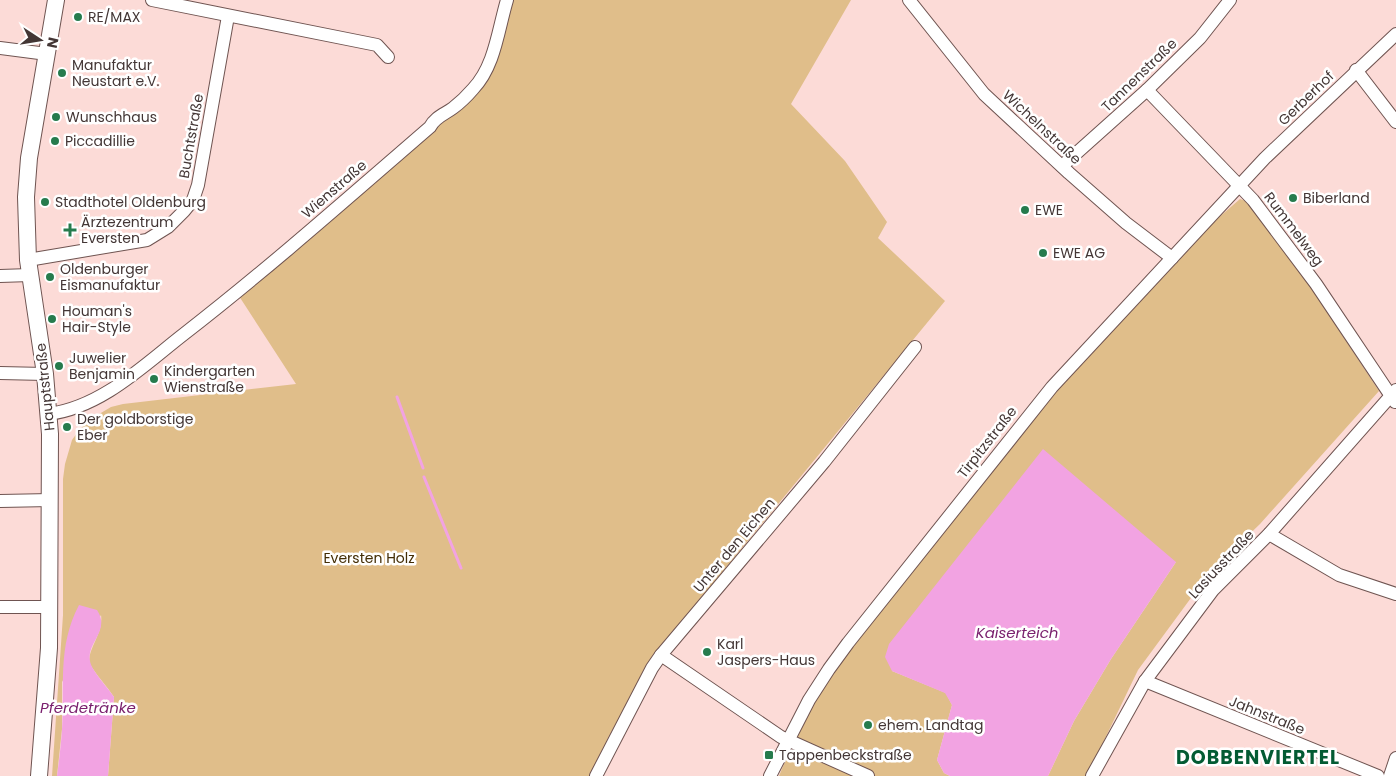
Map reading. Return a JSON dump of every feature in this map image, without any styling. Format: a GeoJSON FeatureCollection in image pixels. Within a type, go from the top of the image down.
{"type":"FeatureCollection","features":[{"type":"Feature","properties":{"kind":"street","name":"Hauptstraße"},"geometry":{"type":"LineString","coordinates":[[39,776],[47,688],[50,607],[50,414],[29,268],[26,184],[56,0]]}},
{"type":"Feature","properties":{"kind":"street"},"geometry":{"type":"LineString","coordinates":[[152,0],[376,44],[388,56]]}},
{"type":"Feature","properties":{"kind":"street","name":"Wienstraße"},"geometry":{"type":"LineString","coordinates":[[50,414],[78,406],[98,397],[137,371],[238,292],[430,127],[433,122],[468,95],[483,77],[488,66],[507,0]]}},
{"type":"Feature","properties":{"kind":"street","name":"Wichelnstraße"},"geometry":{"type":"LineString","coordinates":[[909,0],[984,94],[1126,223],[1172,258]]}},
{"type":"Feature","properties":{"kind":"street","name":"Tannenstraße"},"geometry":{"type":"LineString","coordinates":[[1062,166],[1147,90],[1206,31],[1230,0]]}},
{"type":"Feature","properties":{"kind":"street","name":"Buchtstraße"},"geometry":{"type":"LineString","coordinates":[[0,276],[147,240],[168,227],[184,211],[193,200],[198,184],[228,16]]}},
{"type":"Feature","properties":{"kind":"street","name":"Gerberhof"},"geometry":{"type":"LineString","coordinates":[[1240,186],[1272,151],[1396,34]]}},
{"type":"Feature","properties":{"kind":"street"},"geometry":{"type":"LineString","coordinates":[[0,48],[47,54]]}},
{"type":"Feature","properties":{"kind":"street"},"geometry":{"type":"LineString","coordinates":[[1356,70],[1396,122]]}},
{"type":"Feature","properties":{"kind":"street","name":"Rummelweg"},"geometry":{"type":"LineString","coordinates":[[1147,90],[1240,186],[1316,284],[1394,396]]}},
{"type":"Feature","properties":{"kind":"street","name":"Tirpitzstraße"},"geometry":{"type":"LineString","coordinates":[[770,776],[808,700],[848,643],[1032,409],[1240,186]]}},
{"type":"Feature","properties":{"kind":"street","name":"Unter den Eichen"},"geometry":{"type":"LineString","coordinates":[[596,776],[652,668],[824,462],[915,347]]}},
{"type":"Feature","properties":{"kind":"street"},"geometry":{"type":"LineString","coordinates":[[0,373],[45,374]]}},
{"type":"Feature","properties":{"kind":"street","name":"Lasiusstraße"},"geometry":{"type":"LineString","coordinates":[[1092,776],[1145,681],[1213,590],[1269,534],[1394,396]]}},
{"type":"Feature","properties":{"kind":"street"},"geometry":{"type":"LineString","coordinates":[[0,501],[51,500]]}},
{"type":"Feature","properties":{"kind":"street"},"geometry":{"type":"LineString","coordinates":[[1269,534],[1339,575],[1396,594]]}},
{"type":"Feature","properties":{"kind":"street"},"geometry":{"type":"LineString","coordinates":[[0,607],[50,607]]}},
{"type":"Feature","properties":{"kind":"street"},"geometry":{"type":"LineString","coordinates":[[661,656],[787,740],[868,776]]}},
{"type":"Feature","properties":{"kind":"street","name":"Jahnstraße"},"geometry":{"type":"LineString","coordinates":[[1145,681],[1378,776]]}},
{"type":"Feature","properties":{"kind":"street"},"geometry":{"type":"LineString","coordinates":[[1390,776],[1396,758]]}},
{"type":"Feature","properties":{"kind":"green space","name":"Eversten Holz"},"geometry":{"type":"Polygon","coordinates":[[[507,0],[851,0],[791,104],[845,161],[887,222],[878,238],[945,301],[655,654],[608,738],[592,776],[108,776],[114,697],[92,668],[89,659],[100,629],[101,615],[62,682],[62,729],[57,776],[52,776],[63,615],[63,479],[72,440],[89,420],[111,407],[123,404],[296,384],[237,293],[475,88],[507,0]]]}},
{"type":"Feature","properties":{"kind":"green space"},"geometry":{"type":"Polygon","coordinates":[[[1240,199],[1246,201],[1308,283],[1379,391],[1260,524],[1210,572],[1138,670],[1087,776],[1048,776],[1074,721],[1111,659],[1176,562],[892,671],[946,693],[952,705],[937,760],[944,773],[950,776],[868,776],[787,740],[809,700],[1032,409],[1172,258],[1240,199]]]}},
{"type":"Feature","properties":{"kind":"green space"},"geometry":{"type":"Polygon","coordinates":[[[796,751],[854,776],[779,776],[789,752],[796,751]]]}},
{"type":"Feature","properties":{"kind":"water","name":"Kaiserteich"},"geometry":{"type":"Polygon","coordinates":[[[1043,449],[1176,562],[1111,659],[1074,721],[1048,776],[950,776],[944,773],[937,760],[952,705],[945,693],[892,671],[885,657],[889,644],[1043,449]]]}},
{"type":"Feature","properties":{"kind":"water","name":"Pferdetränke"},"geometry":{"type":"Polygon","coordinates":[[[79,605],[97,610],[101,617],[100,631],[91,648],[90,661],[96,674],[114,697],[108,776],[57,776],[62,730],[63,666],[67,636],[79,605]]]}},
{"type":"Feature","properties":{"kind":"waterway"},"geometry":{"type":"LineString","coordinates":[[397,397],[423,468]]}},
{"type":"Feature","properties":{"kind":"waterway"},"geometry":{"type":"LineString","coordinates":[[424,477],[461,568]]}},
{"type":"Feature","properties":{"kind":"place","name":"RE/MAX"},"geometry":{"type":"Point","coordinates":[78,17]}},
{"type":"Feature","properties":{"kind":"place","name":"Manufaktur Neustart e.V."},"geometry":{"type":"Point","coordinates":[62,73]}},
{"type":"Feature","properties":{"kind":"place","name":"Wunschhaus"},"geometry":{"type":"Point","coordinates":[56,117]}},
{"type":"Feature","properties":{"kind":"place","name":"Piccadillie"},"geometry":{"type":"Point","coordinates":[55,141]}},
{"type":"Feature","properties":{"kind":"place","name":"Biberland"},"geometry":{"type":"Point","coordinates":[1293,198]}},
{"type":"Feature","properties":{"kind":"place","name":"Stadthotel Oldenburg"},"geometry":{"type":"Point","coordinates":[45,202]}},
{"type":"Feature","properties":{"kind":"place","name":"EWE"},"geometry":{"type":"Point","coordinates":[1025,210]}},
{"type":"Feature","properties":{"kind":"place","name":"Ärztezentrum Eversten"},"geometry":{"type":"Point","coordinates":[70,230]}},
{"type":"Feature","properties":{"kind":"place","name":"EWE AG"},"geometry":{"type":"Point","coordinates":[1043,253]}},
{"type":"Feature","properties":{"kind":"place","name":"Oldenburger Eismanufaktur"},"geometry":{"type":"Point","coordinates":[50,277]}},
{"type":"Feature","properties":{"kind":"place","name":"Houman's Hair-Style"},"geometry":{"type":"Point","coordinates":[52,319]}},
{"type":"Feature","properties":{"kind":"place","name":"Juwelier Benjamin"},"geometry":{"type":"Point","coordinates":[59,366]}},
{"type":"Feature","properties":{"kind":"place","name":"Kindergarten Wienstraße"},"geometry":{"type":"Point","coordinates":[154,379]}},
{"type":"Feature","properties":{"kind":"place","name":"Der goldborstige Eber"},"geometry":{"type":"Point","coordinates":[67,427]}},
{"type":"Feature","properties":{"kind":"place","name":"Karl Jaspers-Haus"},"geometry":{"type":"Point","coordinates":[707,652]}},
{"type":"Feature","properties":{"kind":"place","name":"ehem. Landtag"},"geometry":{"type":"Point","coordinates":[868,725]}},
{"type":"Feature","properties":{"kind":"place","name":"Tappenbeckstraße"},"geometry":{"type":"Point","coordinates":[769,755]}},
{"type":"Feature","properties":{"kind":"district","name":"DOBBENVIERTEL"},"geometry":{"type":"Point","coordinates":[1258,757]}}]}
